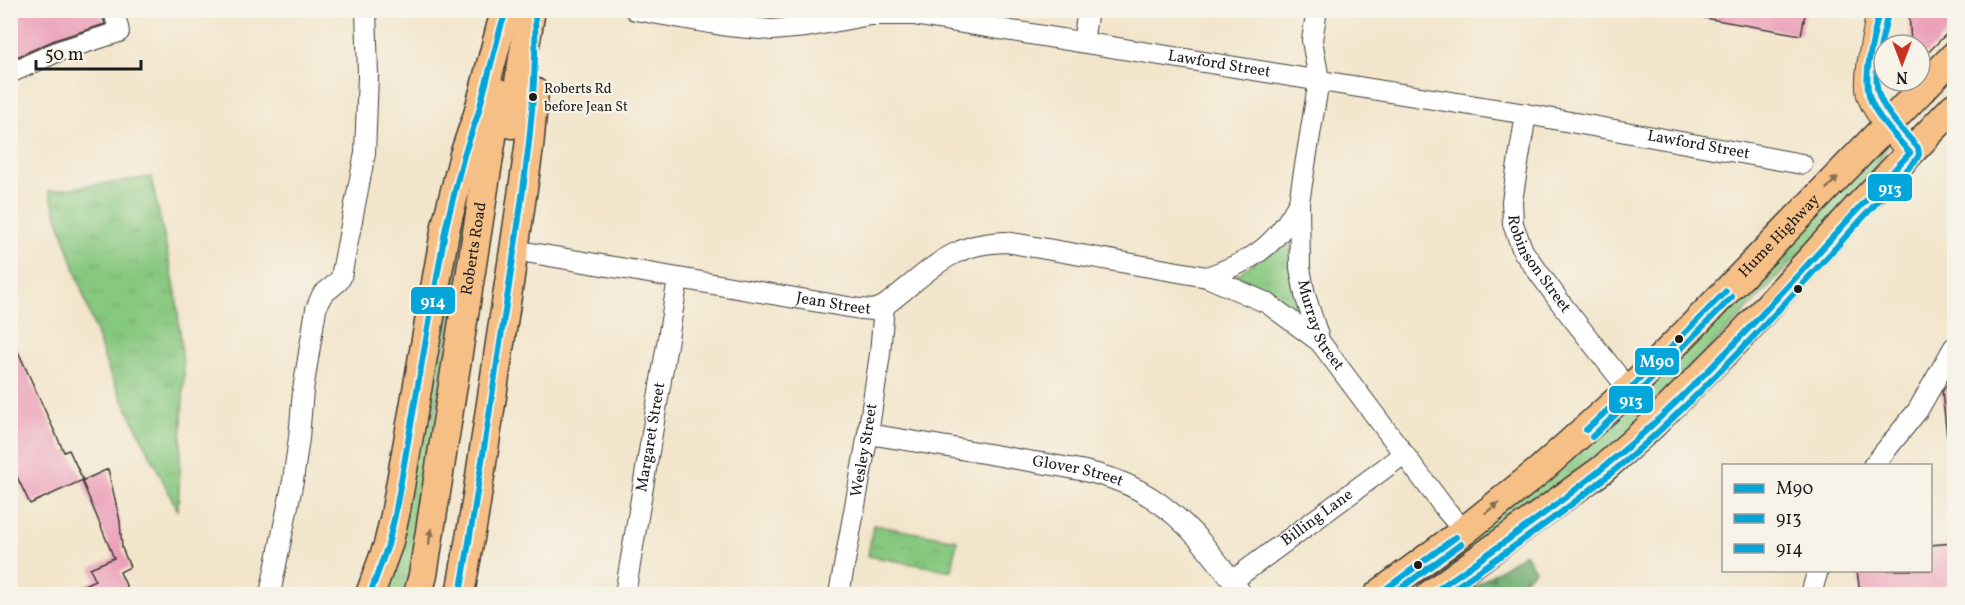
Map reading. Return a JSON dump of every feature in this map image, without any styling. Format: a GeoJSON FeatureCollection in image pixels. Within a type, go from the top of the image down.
{"type":"FeatureCollection","features":[{"type":"Feature","properties":{"kind":"highway","name":"Roberts Road"},"geometry":{"type":"LineString","coordinates":[[438,594],[446,558],[491,205],[509,10]]}},
{"type":"Feature","properties":{"kind":"highway"},"geometry":{"type":"LineString","coordinates":[[370,594],[388,545],[395,515],[446,226],[501,26],[509,10]]}},
{"type":"Feature","properties":{"kind":"highway","name":"Roberts Road"},"geometry":{"type":"LineString","coordinates":[[418,594],[491,205],[531,10]]}},
{"type":"Feature","properties":{"kind":"highway"},"geometry":{"type":"LineString","coordinates":[[460,594],[529,148],[534,104],[535,10]]}},
{"type":"Feature","properties":{"kind":"highway","name":"Hume Highway"},"geometry":{"type":"LineString","coordinates":[[1379,594],[1464,531],[1548,463],[1629,390],[1954,56]]}},
{"type":"Feature","properties":{"kind":"highway"},"geometry":{"type":"LineString","coordinates":[[1431,594],[1603,469],[1650,427],[1739,338],[1954,106]]}},
{"type":"Feature","properties":{"kind":"main road"},"geometry":{"type":"LineString","coordinates":[[1878,10],[1868,90],[1876,109],[1910,153]]}},
{"type":"Feature","properties":{"kind":"street"},"geometry":{"type":"LineString","coordinates":[[10,73],[59,51],[119,32],[114,10]]}},
{"type":"Feature","properties":{"kind":"street"},"geometry":{"type":"LineString","coordinates":[[270,594],[293,481],[303,390],[316,309],[322,295],[341,277],[363,167],[368,75],[366,10]]}},
{"type":"Feature","properties":{"kind":"street","name":"Lawford Street"},"geometry":{"type":"LineString","coordinates":[[635,10],[727,26],[772,30],[806,27],[870,15],[913,13],[1526,114],[1802,164]]}},
{"type":"Feature","properties":{"kind":"street"},"geometry":{"type":"LineString","coordinates":[[1083,42],[1088,10]]}},
{"type":"Feature","properties":{"kind":"street"},"geometry":{"type":"LineString","coordinates":[[1317,10],[1312,40],[1320,80]]}},
{"type":"Feature","properties":{"kind":"street","name":"Murray Street"},"geometry":{"type":"LineString","coordinates":[[1320,80],[1299,202],[1300,268],[1305,295],[1320,342],[1464,531]]}},
{"type":"Feature","properties":{"kind":"street","name":"Robinson Street"},"geometry":{"type":"LineString","coordinates":[[1526,114],[1512,201],[1515,233],[1529,260],[1629,390]]}},
{"type":"Feature","properties":{"kind":"street"},"geometry":{"type":"LineString","coordinates":[[1207,277],[1251,259],[1268,247],[1289,222],[1299,202]]}},
{"type":"Feature","properties":{"kind":"street","name":"Jean Street"},"geometry":{"type":"LineString","coordinates":[[514,250],[874,310],[884,306],[960,251],[990,243],[1006,243],[1207,277],[1267,303],[1320,342]]}},
{"type":"Feature","properties":{"kind":"street","name":"Margaret Street"},"geometry":{"type":"LineString","coordinates":[[625,594],[678,279]]}},
{"type":"Feature","properties":{"kind":"street","name":"Wesley Street"},"geometry":{"type":"LineString","coordinates":[[839,594],[868,434],[880,354],[884,306]]}},
{"type":"Feature","properties":{"kind":"street"},"geometry":{"type":"LineString","coordinates":[[1874,464],[1918,411],[1954,347]]}},
{"type":"Feature","properties":{"kind":"street","name":"Glover Street"},"geometry":{"type":"LineString","coordinates":[[868,434],[1059,466],[1114,478],[1142,491],[1173,513],[1204,545],[1237,588]]}},
{"type":"Feature","properties":{"kind":"street","name":"Billing Lane"},"geometry":{"type":"LineString","coordinates":[[1237,588],[1404,454]]}},
{"type":"Feature","properties":{"kind":"street"},"geometry":{"type":"LineString","coordinates":[[1811,594],[1817,572]]}},
{"type":"Feature","properties":{"kind":"green space"},"geometry":{"type":"Polygon","coordinates":[[[481,126],[408,594],[380,594],[407,491],[481,126]]]}},
{"type":"Feature","properties":{"kind":"green space"},"geometry":{"type":"Polygon","coordinates":[[[1887,144],[1884,154],[1859,192],[1633,429],[1508,526],[1412,594],[1395,594],[1887,144]]]}},
{"type":"Feature","properties":{"kind":"green space"},"geometry":{"type":"Polygon","coordinates":[[[151,177],[176,293],[184,374],[178,511],[109,372],[49,191],[151,177]]]}},
{"type":"Feature","properties":{"kind":"green space"},"geometry":{"type":"Polygon","coordinates":[[[1288,236],[1303,315],[1264,289],[1236,276],[1288,236]]]}},
{"type":"Feature","properties":{"kind":"green space"},"geometry":{"type":"Polygon","coordinates":[[[873,525],[957,540],[952,571],[868,556],[873,525]]]}},
{"type":"Feature","properties":{"kind":"green space"},"geometry":{"type":"Polygon","coordinates":[[[1525,553],[1535,570],[1509,594],[1463,594],[1525,553]]]}},
{"type":"Feature","properties":{"kind":"building"},"geometry":{"type":"Polygon","coordinates":[[[10,10],[101,10],[105,24],[55,40],[10,60],[10,10]]]}},
{"type":"Feature","properties":{"kind":"building"},"geometry":{"type":"Polygon","coordinates":[[[1694,10],[1806,10],[1801,35],[1693,16],[1694,10]]]}},
{"type":"Feature","properties":{"kind":"building"},"geometry":{"type":"Polygon","coordinates":[[[1909,10],[1954,10],[1954,26],[1932,49],[1932,33],[1910,33],[1909,10]]]}},
{"type":"Feature","properties":{"kind":"building"},"geometry":{"type":"Polygon","coordinates":[[[10,334],[64,452],[69,450],[83,480],[30,504],[10,462],[10,334]]]}},
{"type":"Feature","properties":{"kind":"building"},"geometry":{"type":"Polygon","coordinates":[[[1954,384],[1954,436],[1947,437],[1942,392],[1946,386],[1954,384]]]}},
{"type":"Feature","properties":{"kind":"building"},"geometry":{"type":"Polygon","coordinates":[[[108,469],[120,521],[122,548],[130,567],[120,572],[130,594],[63,594],[95,580],[90,568],[114,558],[82,481],[108,469]]]}},
{"type":"Feature","properties":{"kind":"building"},"geometry":{"type":"Polygon","coordinates":[[[1954,543],[1954,594],[1860,594],[1857,572],[1932,572],[1932,545],[1954,543]]]}},
{"type":"Feature","properties":{"kind":"transit line","name":"914"},"geometry":{"type":"LineString","coordinates":[[370,594],[388,545],[395,515],[446,226],[464,155],[507,10]]}},
{"type":"Feature","properties":{"kind":"transit line","name":"914"},"geometry":{"type":"LineString","coordinates":[[460,594],[523,187],[534,81],[535,10]]}},
{"type":"Feature","properties":{"kind":"transit line","name":"M90"},"geometry":{"type":"LineString","coordinates":[[1431,594],[1571,493],[1651,426],[1751,326],[1910,153],[1881,119],[1869,95],[1868,64],[1879,10]]}},
{"type":"Feature","properties":{"kind":"transit line","name":"913"},"geometry":{"type":"LineString","coordinates":[[1446,594],[1582,497],[1658,432],[1758,332],[1917,159],[1918,148],[1886,109],[1877,86],[1877,65],[1888,12]]}},
{"type":"Feature","properties":{"kind":"transit line","name":"M90"},"geometry":{"type":"LineString","coordinates":[[1586,430],[1629,390],[1726,291]]}},
{"type":"Feature","properties":{"kind":"transit line","name":"913"},"geometry":{"type":"LineString","coordinates":[[1592,437],[1732,297]]}},
{"type":"Feature","properties":{"kind":"transit line","name":"M90"},"geometry":{"type":"LineString","coordinates":[[1379,594],[1456,537]]}},
{"type":"Feature","properties":{"kind":"transit line","name":"913"},"geometry":{"type":"LineString","coordinates":[[1393,594],[1461,544]]}},
{"type":"Feature","properties":{"kind":"place","name":"Roberts Rd before Jean St"},"geometry":{"type":"Point","coordinates":[533,97]}}]}
